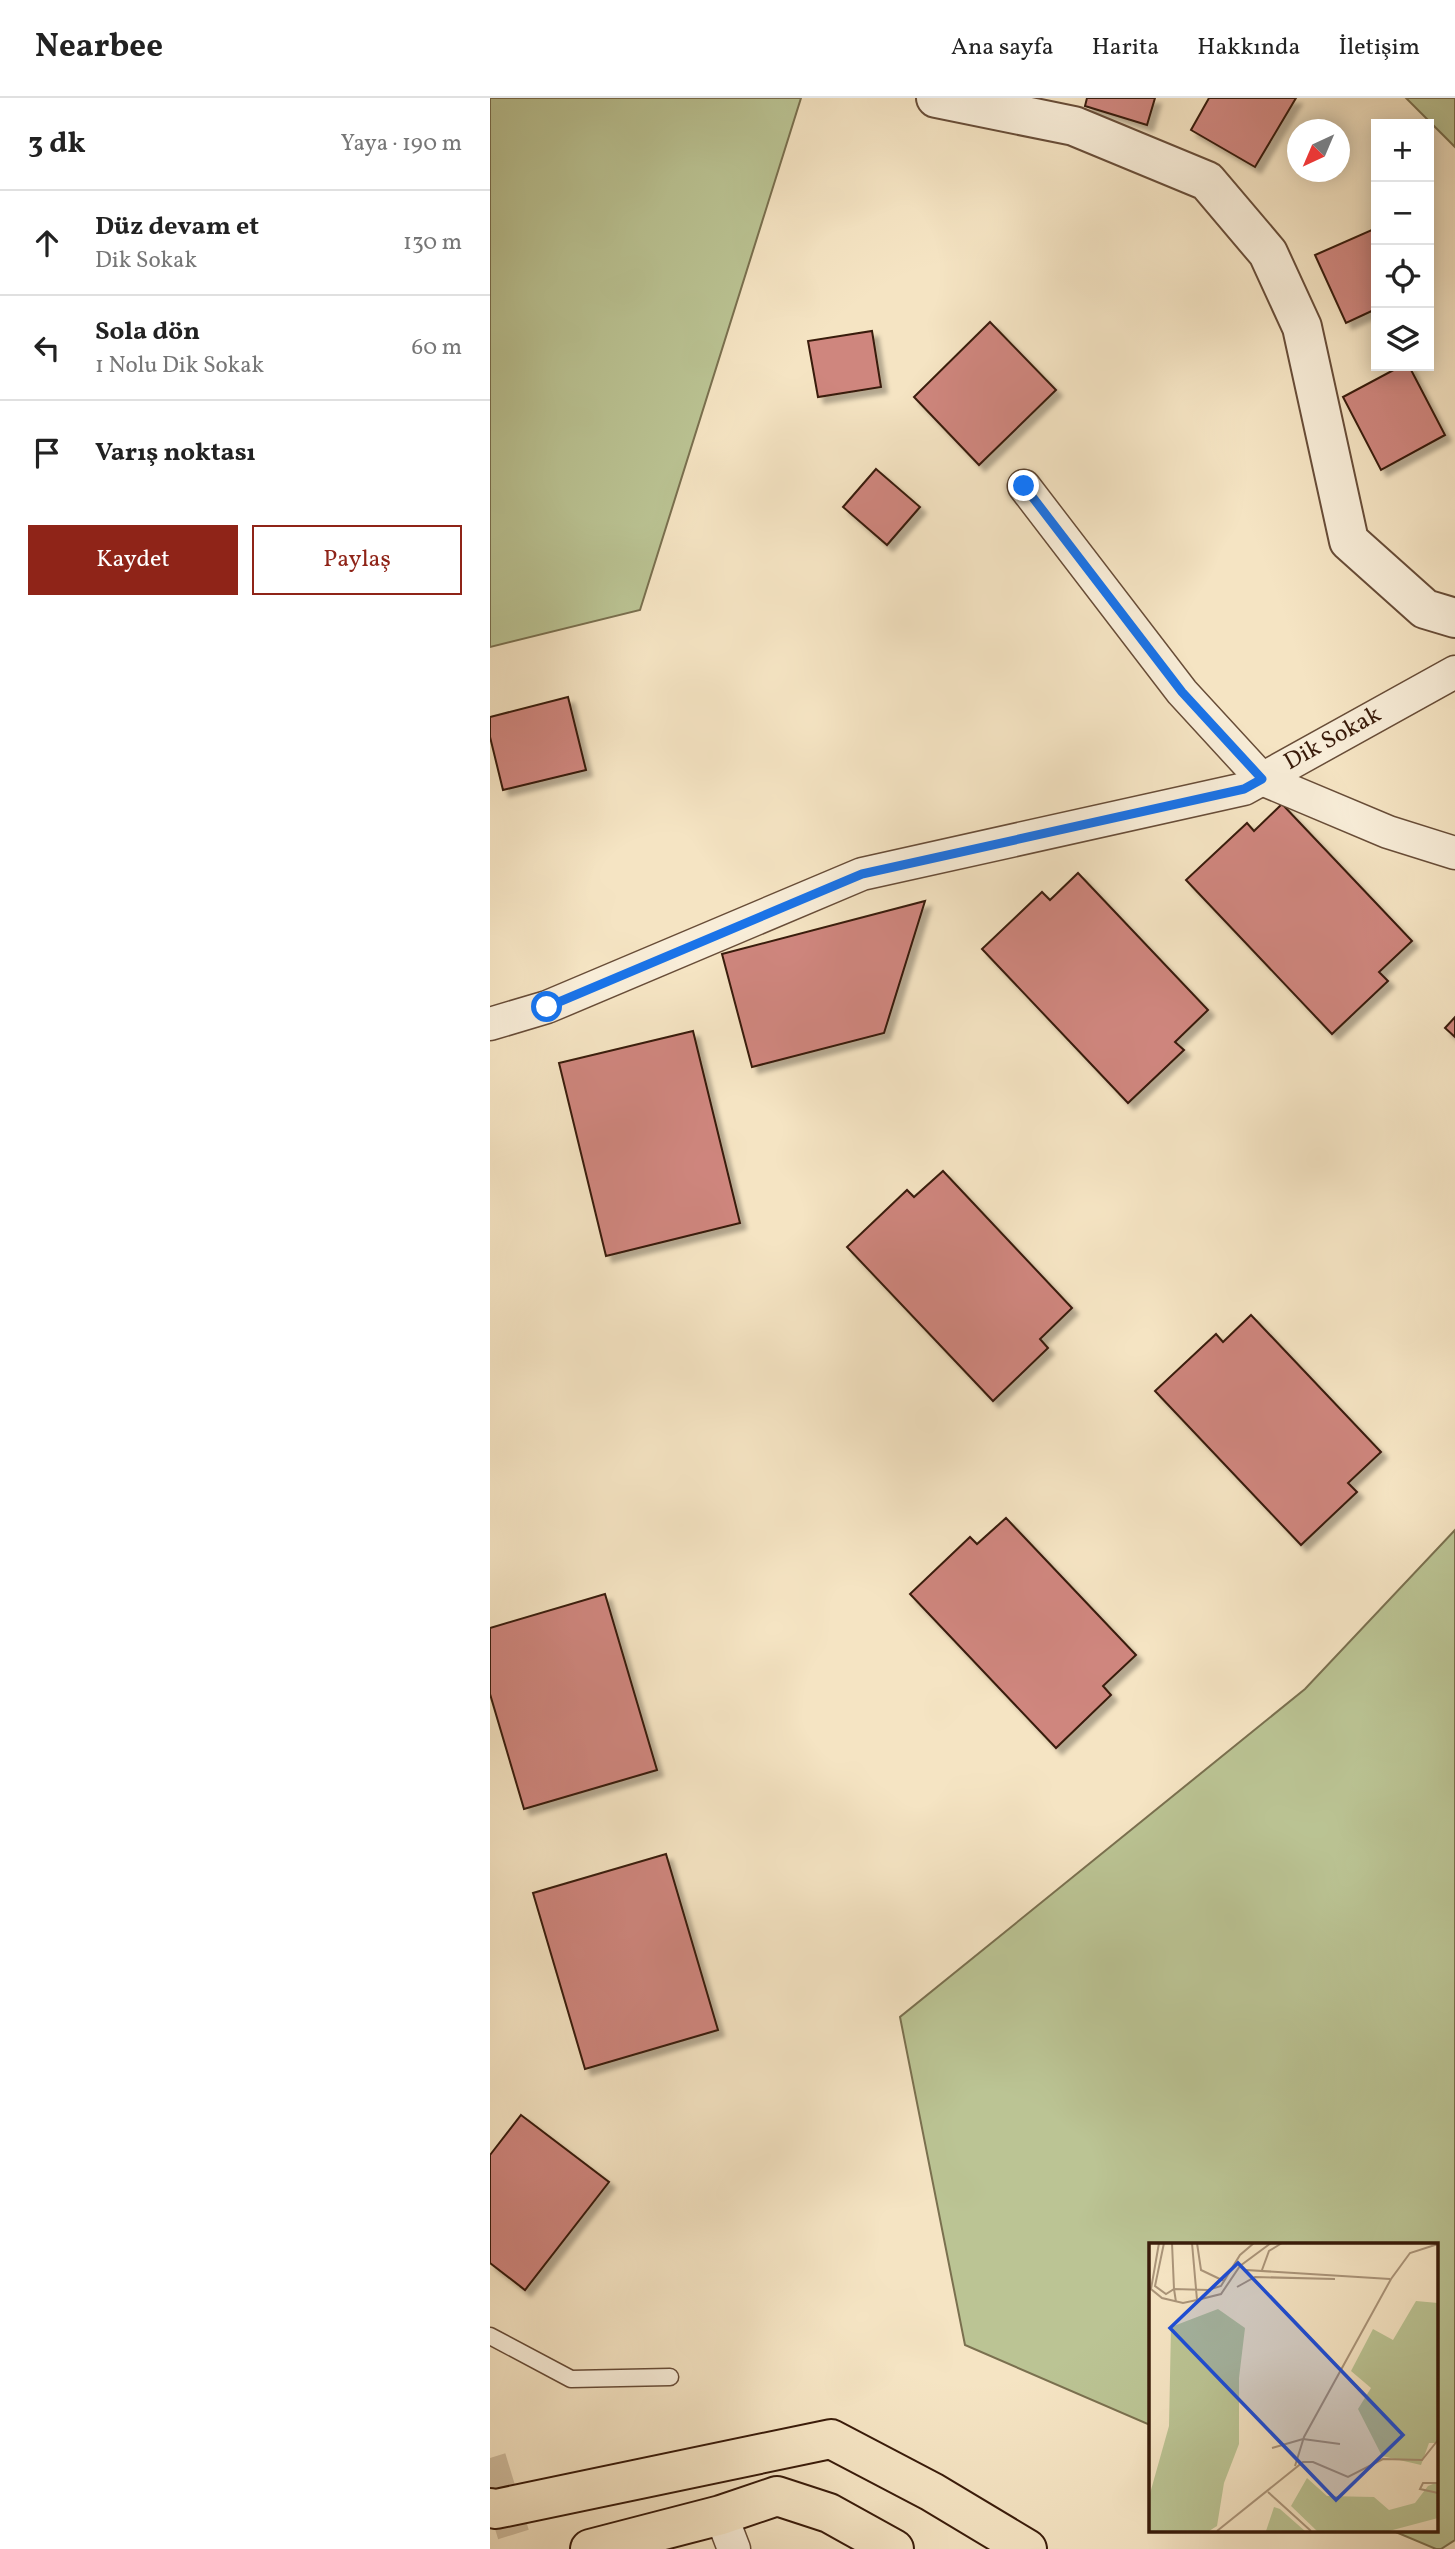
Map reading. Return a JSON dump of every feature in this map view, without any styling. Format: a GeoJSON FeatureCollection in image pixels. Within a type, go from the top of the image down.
{"type":"FeatureCollection","features":[{"type":"Feature","properties":{"kind":"main road"},"geometry":{"type":"LineString","coordinates":[[490,2508],[496,2509],[831,2440],[932,2492],[1027,2549]]}},
{"type":"Feature","properties":{"kind":"main road"},"geometry":{"type":"LineString","coordinates":[[590,2549],[728,2532],[777,2496],[829,2513],[894,2549]]}},
{"type":"Feature","properties":{"kind":"street"},"geometry":{"type":"LineString","coordinates":[[936,98],[1074,126],[1206,181],[1268,253],[1302,327],[1349,541],[1425,609],[1455,618]]}},
{"type":"Feature","properties":{"kind":"street"},"geometry":{"type":"LineString","coordinates":[[1024,486],[1182,692],[1262,779],[1388,832],[1455,853]]}},
{"type":"Feature","properties":{"kind":"street","name":"Dik Sokak"},"geometry":{"type":"LineString","coordinates":[[490,1024],[547,1007],[862,874],[1244,789],[1455,672]]}},
{"type":"Feature","properties":{"kind":"lane"},"geometry":{"type":"LineString","coordinates":[[490,2336],[571,2379],[670,2377]]}},
{"type":"Feature","properties":{"kind":"green space"},"geometry":{"type":"Polygon","coordinates":[[[490,98],[801,98],[640,610],[490,647],[490,98]]]}},
{"type":"Feature","properties":{"kind":"green space"},"geometry":{"type":"Polygon","coordinates":[[[1406,98],[1455,98],[1455,147],[1434,126],[1434,119],[1427,119],[1406,98]]]}},
{"type":"Feature","properties":{"kind":"green space"},"geometry":{"type":"Polygon","coordinates":[[[1455,1530],[1455,2540],[1441,2549],[1396,2532],[1438,2532],[1438,2243],[1149,2243],[1149,2425],[965,2345],[900,2017],[1305,1689],[1455,1530]]]}},
{"type":"Feature","properties":{"kind":"building"},"geometry":{"type":"Polygon","coordinates":[[[1087,98],[1155,98],[1147,125],[1085,106],[1087,98]]]}},
{"type":"Feature","properties":{"kind":"building"},"geometry":{"type":"Polygon","coordinates":[[[1209,98],[1296,98],[1255,167],[1191,130],[1209,98]]]}},
{"type":"Feature","properties":{"kind":"building"},"geometry":{"type":"Polygon","coordinates":[[[1371,230],[1371,311],[1346,323],[1315,255],[1371,230]]]}},
{"type":"Feature","properties":{"kind":"building"},"geometry":{"type":"Polygon","coordinates":[[[990,322],[1056,390],[979,465],[914,397],[990,322]]]}},
{"type":"Feature","properties":{"kind":"building"},"geometry":{"type":"Polygon","coordinates":[[[872,331],[881,387],[818,397],[808,341],[872,331]]]}},
{"type":"Feature","properties":{"kind":"building"},"geometry":{"type":"Polygon","coordinates":[[[1392,371],[1412,371],[1445,435],[1381,470],[1343,397],[1392,371]]]}},
{"type":"Feature","properties":{"kind":"building"},"geometry":{"type":"Polygon","coordinates":[[[876,469],[920,507],[887,545],[843,507],[876,469]]]}},
{"type":"Feature","properties":{"kind":"building"},"geometry":{"type":"Polygon","coordinates":[[[568,697],[586,770],[503,790],[490,737],[490,717],[568,697]]]}},
{"type":"Feature","properties":{"kind":"building"},"geometry":{"type":"Polygon","coordinates":[[[1282,804],[1412,941],[1379,972],[1388,981],[1332,1034],[1186,880],[1247,823],[1254,831],[1282,804]]]}},
{"type":"Feature","properties":{"kind":"building"},"geometry":{"type":"Polygon","coordinates":[[[1078,873],[1208,1010],[1175,1042],[1184,1050],[1128,1103],[982,949],[1042,892],[1050,900],[1078,873]]]}},
{"type":"Feature","properties":{"kind":"building"},"geometry":{"type":"Polygon","coordinates":[[[925,901],[884,1033],[752,1067],[722,954],[925,901]]]}},
{"type":"Feature","properties":{"kind":"building"},"geometry":{"type":"Polygon","coordinates":[[[1455,1017],[1455,1037],[1445,1028],[1455,1017]]]}},
{"type":"Feature","properties":{"kind":"building"},"geometry":{"type":"Polygon","coordinates":[[[693,1031],[740,1223],[606,1256],[559,1063],[693,1031]]]}},
{"type":"Feature","properties":{"kind":"building"},"geometry":{"type":"Polygon","coordinates":[[[943,1171],[1072,1308],[1040,1339],[1048,1348],[993,1401],[847,1247],[907,1190],[914,1197],[943,1171]]]}},
{"type":"Feature","properties":{"kind":"building"},"geometry":{"type":"Polygon","coordinates":[[[1251,1315],[1381,1452],[1348,1483],[1357,1492],[1301,1545],[1155,1391],[1216,1334],[1223,1342],[1251,1315]]]}},
{"type":"Feature","properties":{"kind":"building"},"geometry":{"type":"Polygon","coordinates":[[[1006,1518],[1136,1655],[1103,1686],[1111,1695],[1056,1748],[910,1594],[970,1537],[977,1544],[1006,1518]]]}},
{"type":"Feature","properties":{"kind":"building"},"geometry":{"type":"Polygon","coordinates":[[[605,1594],[657,1770],[524,1809],[490,1694],[490,1628],[605,1594]]]}},
{"type":"Feature","properties":{"kind":"building"},"geometry":{"type":"Polygon","coordinates":[[[666,1854],[718,2030],[585,2069],[533,1893],[666,1854]]]}},
{"type":"Feature","properties":{"kind":"building"},"geometry":{"type":"Polygon","coordinates":[[[521,2115],[609,2182],[525,2290],[490,2263],[490,2155],[521,2115]]]}},
{"type":"Feature","properties":{"kind":"tunnel"},"geometry":{"type":"LineString","coordinates":[[490,2458],[516,2549]]}},
{"type":"Feature","properties":{"kind":"route"},"geometry":{"type":"LineString","coordinates":[[547,1007],[862,874],[1244,789],[1262,779],[1182,692],[1024,486]]}}]}
